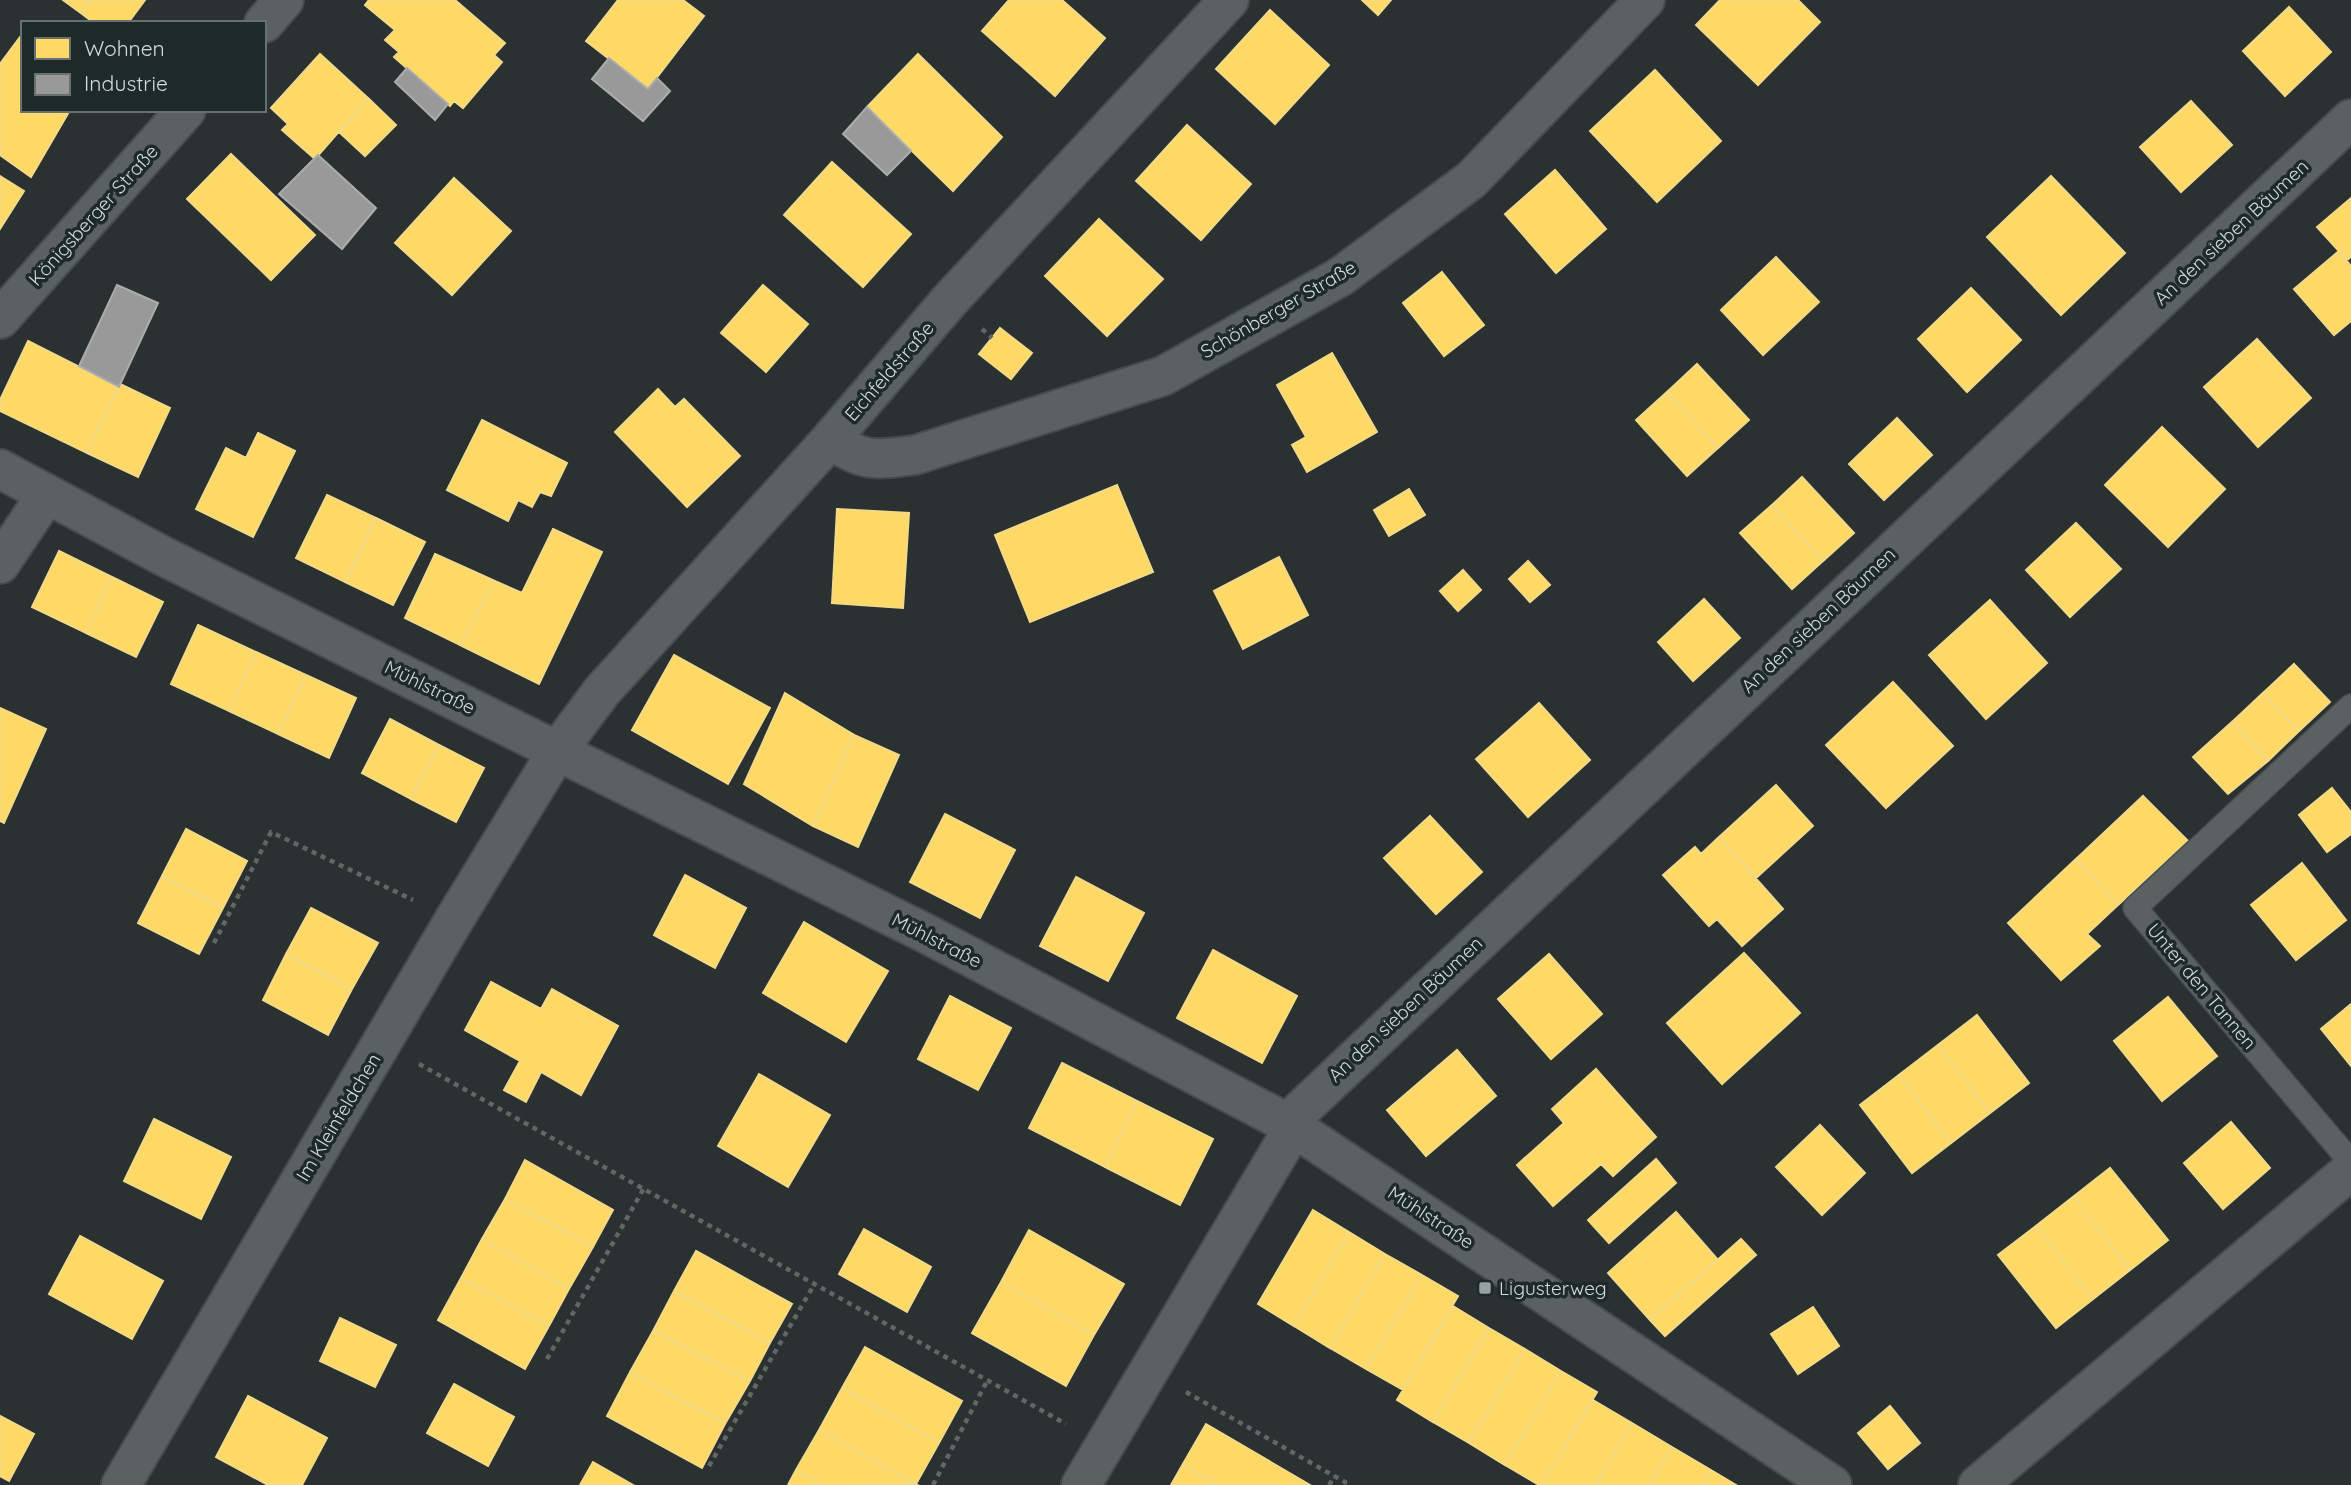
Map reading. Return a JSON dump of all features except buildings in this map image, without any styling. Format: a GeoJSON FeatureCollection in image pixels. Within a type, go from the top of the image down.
{"type":"FeatureCollection","features":[{"type":"Feature","properties":{"kind":"street","name":"Eichfeldstraße"},"geometry":{"type":"LineString","coordinates":[[558,750],[602,691],[831,439],[949,301],[1229,0]]}},
{"type":"Feature","properties":{"kind":"street","name":"Schönberger Straße"},"geometry":{"type":"LineString","coordinates":[[831,439],[851,455],[880,459],[915,456],[1163,376],[1340,277],[1471,180],[1645,0]]}},
{"type":"Feature","properties":{"kind":"street","name":"Königsberger Straße"},"geometry":{"type":"LineString","coordinates":[[0,319],[184,112]]}},
{"type":"Feature","properties":{"kind":"street","name":"An den sieben Bäumen"},"geometry":{"type":"LineString","coordinates":[[1291,1125],[1313,1096],[2351,119]]}},
{"type":"Feature","properties":{"kind":"street","name":"Mühlstraße"},"geometry":{"type":"LineString","coordinates":[[0,468],[163,556],[923,932],[1291,1125],[1832,1485]]}},
{"type":"Feature","properties":{"kind":"street"},"geometry":{"type":"LineString","coordinates":[[0,564],[47,494]]}},
{"type":"Feature","properties":{"kind":"street","name":"Im Kleinfeldchen"},"geometry":{"type":"LineString","coordinates":[[121,1485],[454,920],[558,750]]}},
{"type":"Feature","properties":{"kind":"street"},"geometry":{"type":"LineString","coordinates":[[1081,1485],[1291,1125]]}},
{"type":"Feature","properties":{"kind":"street"},"geometry":{"type":"LineString","coordinates":[[1978,1485],[2351,1170]]}},
{"type":"Feature","properties":{"kind":"lane","name":"Unter den Tannen"},"geometry":{"type":"LineString","coordinates":[[2351,706],[2135,908],[2351,1162]]}},
{"type":"Feature","properties":{"kind":"path"},"geometry":{"type":"LineString","coordinates":[[214,943],[271,832],[454,920]]}},
{"type":"Feature","properties":{"kind":"path"},"geometry":{"type":"LineString","coordinates":[[382,1043],[1105,1446]]}},
{"type":"Feature","properties":{"kind":"path"},"geometry":{"type":"LineString","coordinates":[[547,1359],[643,1188]]}},
{"type":"Feature","properties":{"kind":"path"},"geometry":{"type":"LineString","coordinates":[[709,1466],[815,1283]]}},
{"type":"Feature","properties":{"kind":"path"},"geometry":{"type":"LineString","coordinates":[[1148,1372],[1350,1485]]}},
{"type":"Feature","properties":{"kind":"path"},"geometry":{"type":"LineString","coordinates":[[933,1485],[988,1379]]}},
{"type":"Feature","properties":{"kind":"path"},"geometry":{"type":"LineString","coordinates":[[1329,1485],[1335,1476]]}},
{"type":"Feature","properties":{"kind":"place","name":"Ligusterweg"},"geometry":{"type":"Point","coordinates":[1485,1288]}}]}
